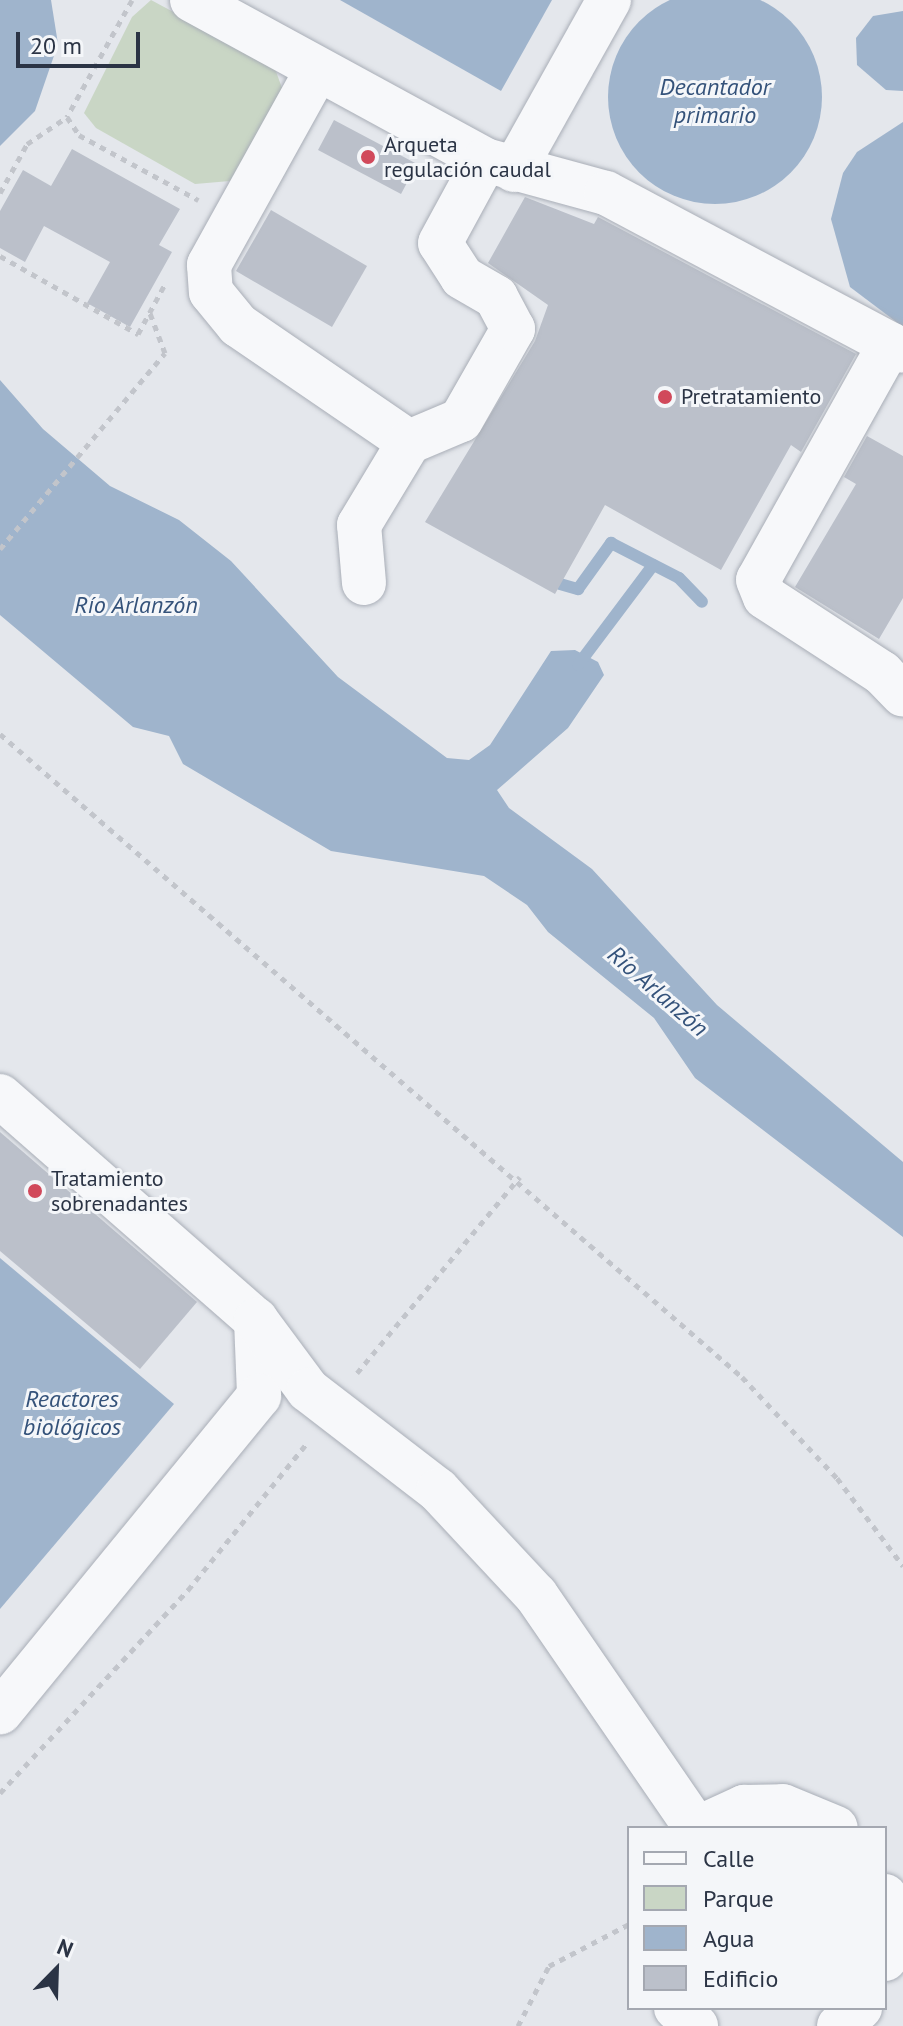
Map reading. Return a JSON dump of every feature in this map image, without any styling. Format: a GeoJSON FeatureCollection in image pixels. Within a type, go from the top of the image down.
{"type":"FeatureCollection","features":[{"type":"Feature","properties":{"kind":"street"},"geometry":{"type":"LineString","coordinates":[[192,0],[317,70],[500,165],[606,193],[897,348],[758,580],[765,597],[896,673]]}},
{"type":"Feature","properties":{"kind":"street"},"geometry":{"type":"LineString","coordinates":[[364,583],[359,525],[409,442],[461,420],[513,329],[496,297],[462,277],[440,243],[500,165],[609,0]]}},
{"type":"Feature","properties":{"kind":"street"},"geometry":{"type":"LineString","coordinates":[[317,70],[209,265],[211,292],[238,325],[409,442]]}},
{"type":"Feature","properties":{"kind":"street"},"geometry":{"type":"LineString","coordinates":[[0,1096],[256,1320],[321,1400],[438,1490],[536,1595],[696,1826]]}},
{"type":"Feature","properties":{"kind":"street"},"geometry":{"type":"LineString","coordinates":[[0,1713],[259,1396],[256,1320]]}},
{"type":"Feature","properties":{"kind":"street"},"geometry":{"type":"LineString","coordinates":[[701,1826],[744,1807],[783,1806],[831,1826]]}},
{"type":"Feature","properties":{"kind":"street"},"geometry":{"type":"LineString","coordinates":[[887,1912],[892,1952]]}},
{"type":"Feature","properties":{"kind":"street"},"geometry":{"type":"LineString","coordinates":[[839,2026],[858,2010]]}},
{"type":"Feature","properties":{"kind":"path"},"geometry":{"type":"LineString","coordinates":[[0,193],[27,144],[67,117],[132,0]]}},
{"type":"Feature","properties":{"kind":"path"},"geometry":{"type":"LineString","coordinates":[[67,117],[79,135],[235,220]]}},
{"type":"Feature","properties":{"kind":"path"},"geometry":{"type":"LineString","coordinates":[[0,256],[138,334],[172,272]]}},
{"type":"Feature","properties":{"kind":"path"},"geometry":{"type":"LineString","coordinates":[[0,549],[165,353],[150,312]]}},
{"type":"Feature","properties":{"kind":"path"},"geometry":{"type":"LineString","coordinates":[[0,734],[300,998],[520,1177],[742,1377],[837,1478],[903,1566]]}},
{"type":"Feature","properties":{"kind":"path"},"geometry":{"type":"LineString","coordinates":[[0,1793],[188,1590],[321,1400],[520,1177]]}},
{"type":"Feature","properties":{"kind":"path"},"geometry":{"type":"LineString","coordinates":[[518,2026],[549,1966],[627,1925]]}},
{"type":"Feature","properties":{"kind":"green space"},"geometry":{"type":"Polygon","coordinates":[[[151,0],[274,66],[282,88],[230,181],[195,184],[96,128],[84,113],[132,17],[151,0]]]}},
{"type":"Feature","properties":{"kind":"water","name":"Decantador primario"},"geometry":{"type":"Polygon","coordinates":[[[672,-1],[758,-1],[791,21],[804,37],[820,76],[820,118],[804,157],[775,186],[736,202],[694,202],[655,186],[626,157],[610,118],[610,76],[616,56],[639,21],[672,-1]]]}},
{"type":"Feature","properties":{"kind":"water"},"geometry":{"type":"Polygon","coordinates":[[[0,0],[51,0],[58,44],[35,111],[0,146],[0,0]]]}},
{"type":"Feature","properties":{"kind":"water"},"geometry":{"type":"Polygon","coordinates":[[[340,0],[552,0],[501,91],[340,0]]]}},
{"type":"Feature","properties":{"kind":"water"},"geometry":{"type":"Polygon","coordinates":[[[903,11],[903,91],[886,90],[857,65],[856,38],[873,16],[903,11]]]}},
{"type":"Feature","properties":{"kind":"water"},"geometry":{"type":"Polygon","coordinates":[[[903,122],[903,327],[850,287],[831,219],[843,173],[857,152],[903,122]]]}},
{"type":"Feature","properties":{"kind":"water","name":"Río Arlanzón"},"geometry":{"type":"Polygon","coordinates":[[[0,380],[43,429],[110,486],[179,520],[231,561],[338,677],[447,758],[469,760],[490,745],[551,651],[575,650],[598,662],[604,675],[568,728],[497,790],[509,808],[592,869],[717,1005],[903,1162],[903,1237],[695,1078],[654,1018],[548,932],[527,905],[484,876],[331,851],[183,764],[169,736],[133,727],[0,615],[0,380]]]}},
{"type":"Feature","properties":{"kind":"water","name":"Reactores biológicos"},"geometry":{"type":"Polygon","coordinates":[[[0,1258],[174,1404],[0,1609],[0,1258]]]}},
{"type":"Feature","properties":{"kind":"building","name":"Arqueta regulación caudal"},"geometry":{"type":"Polygon","coordinates":[[[334,120],[417,164],[401,194],[318,150],[334,120]]]}},
{"type":"Feature","properties":{"kind":"building"},"geometry":{"type":"Polygon","coordinates":[[[72,149],[180,209],[159,245],[172,252],[130,327],[87,303],[110,262],[44,226],[25,262],[0,248],[0,211],[23,170],[51,186],[72,149]]]}},
{"type":"Feature","properties":{"kind":"building","name":"Pretratamiento"},"geometry":{"type":"Polygon","coordinates":[[[525,197],[594,224],[598,217],[856,354],[801,452],[791,445],[721,570],[605,505],[555,594],[425,522],[535,341],[548,305],[488,263],[525,197]]]}},
{"type":"Feature","properties":{"kind":"building"},"geometry":{"type":"Polygon","coordinates":[[[271,210],[367,266],[332,327],[236,271],[271,210]]]}},
{"type":"Feature","properties":{"kind":"building"},"geometry":{"type":"Polygon","coordinates":[[[867,436],[903,456],[903,598],[879,639],[795,587],[856,484],[844,477],[867,436]]]}},
{"type":"Feature","properties":{"kind":"building","name":"Tratamiento sobrenadantes"},"geometry":{"type":"Polygon","coordinates":[[[0,1132],[197,1302],[140,1369],[0,1251],[0,1132]]]}},
{"type":"Feature","properties":{"kind":"waterway"},"geometry":{"type":"LineString","coordinates":[[560,584],[578,589],[611,543],[679,578],[702,602]]}},
{"type":"Feature","properties":{"kind":"waterway"},"geometry":{"type":"LineString","coordinates":[[578,665],[653,565]]}},
{"type":"Feature","properties":{"kind":"place","name":"Arqueta regulación caudal"},"geometry":{"type":"Point","coordinates":[368,157]}},
{"type":"Feature","properties":{"kind":"place","name":"Pretratamiento"},"geometry":{"type":"Point","coordinates":[665,397]}},
{"type":"Feature","properties":{"kind":"place","name":"Tratamiento sobrenadantes"},"geometry":{"type":"Point","coordinates":[35,1191]}}]}
